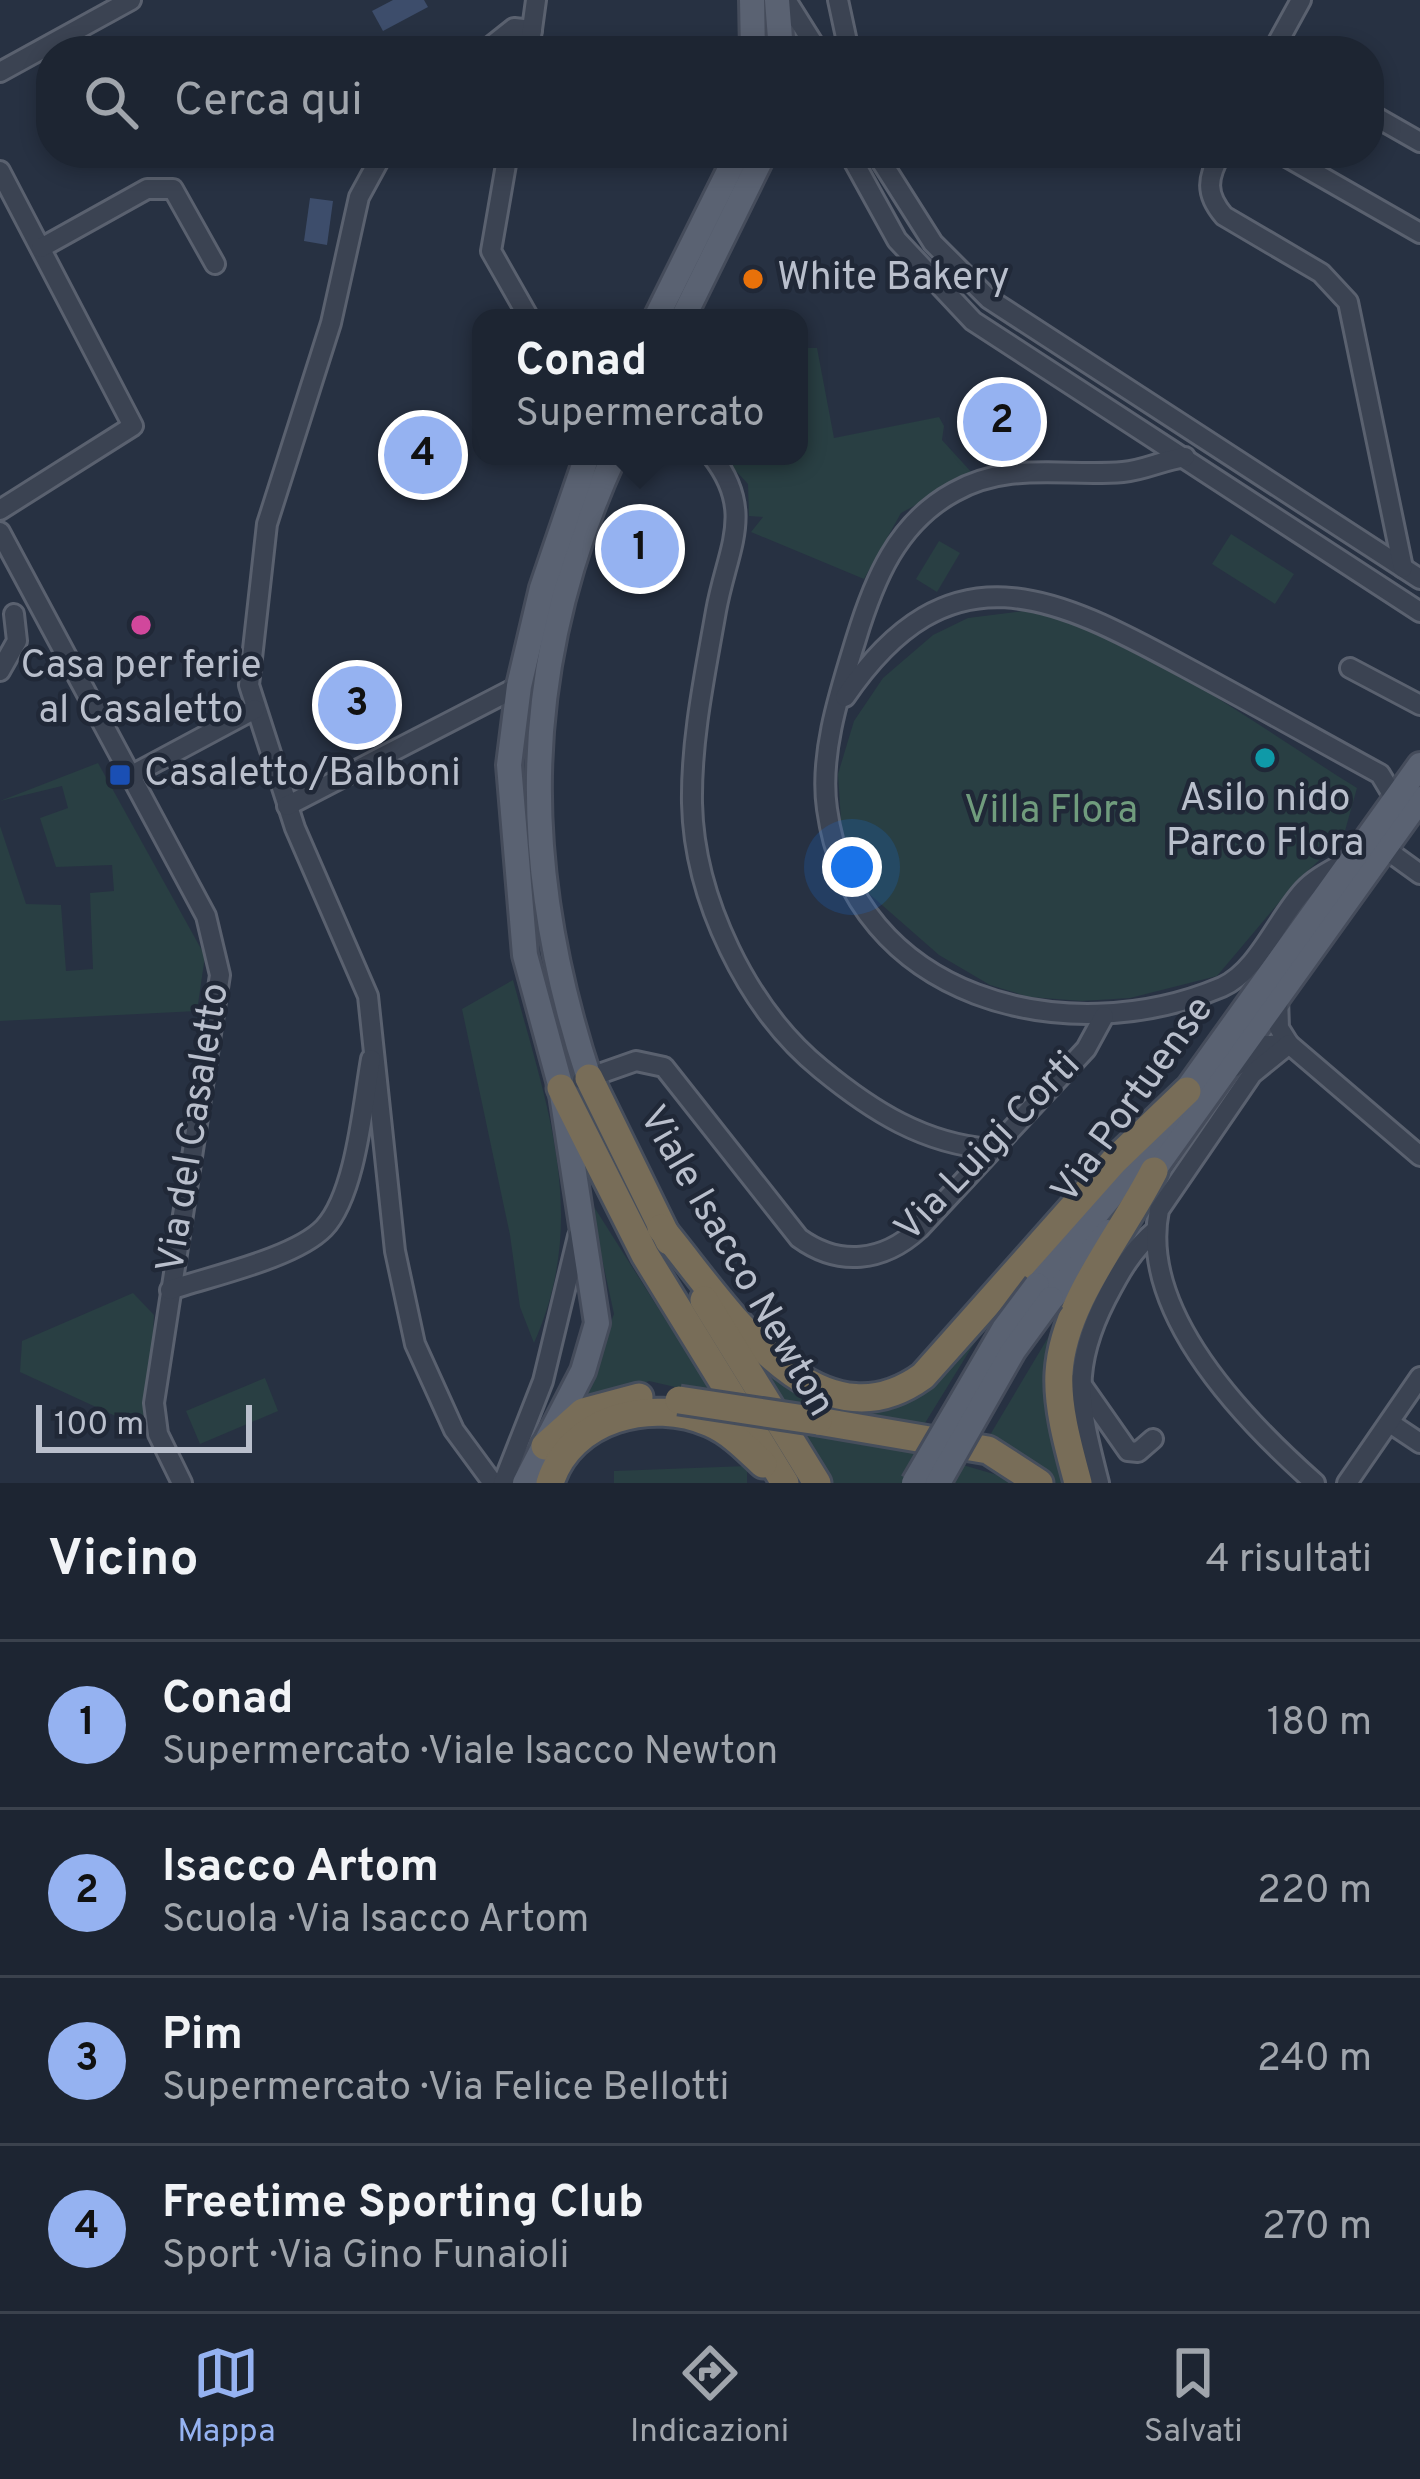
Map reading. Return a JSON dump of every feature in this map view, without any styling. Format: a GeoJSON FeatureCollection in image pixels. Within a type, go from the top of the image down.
{"type":"FeatureCollection","features":[{"type":"Feature","properties":{"kind":"highway","name":"Viale Isacco Newton"},"geometry":{"type":"LineString","coordinates":[[584,1065],[661,1228],[818,1483]]}},
{"type":"Feature","properties":{"kind":"highway","name":"Viale Isacco Newton"},"geometry":{"type":"LineString","coordinates":[[561,1088],[645,1255],[783,1483]]}},
{"type":"Feature","properties":{"kind":"highway"},"geometry":{"type":"LineString","coordinates":[[661,1228],[786,1370],[841,1396],[891,1394],[923,1376],[1114,1161],[1187,1091]]}},
{"type":"Feature","properties":{"kind":"highway"},"geometry":{"type":"LineString","coordinates":[[1078,1483],[1059,1392],[1062,1352],[1090,1286],[1154,1171]]}},
{"type":"Feature","properties":{"kind":"highway"},"geometry":{"type":"LineString","coordinates":[[545,1445],[598,1405],[626,1397],[679,1400],[988,1450],[1040,1483]]}},
{"type":"Feature","properties":{"kind":"highway"},"geometry":{"type":"LineString","coordinates":[[550,1483],[563,1456],[586,1433],[615,1419],[652,1412],[714,1424],[783,1483]]}},
{"type":"Feature","properties":{"kind":"main road"},"geometry":{"type":"LineString","coordinates":[[752,0],[753,36]]}},
{"type":"Feature","properties":{"kind":"main road"},"geometry":{"type":"LineString","coordinates":[[783,36],[792,4]]}},
{"type":"Feature","properties":{"kind":"main road"},"geometry":{"type":"LineString","coordinates":[[660,309],[731,168]]}},
{"type":"Feature","properties":{"kind":"main road"},"geometry":{"type":"LineString","coordinates":[[687,309],[757,168]]}},
{"type":"Feature","properties":{"kind":"main road","name":"Viale Isacco Newton"},"geometry":{"type":"LineString","coordinates":[[561,1088],[528,973],[509,765],[519,686],[542,588],[584,465]]}},
{"type":"Feature","properties":{"kind":"main road","name":"Viale Isacco Newton"},"geometry":{"type":"LineString","coordinates":[[584,1065],[556,972],[545,906],[536,767],[559,616],[581,537],[610,465]]}},
{"type":"Feature","properties":{"kind":"main road","name":"Via Portuense"},"geometry":{"type":"LineString","coordinates":[[914,1483],[1004,1329],[1154,1171],[1279,998],[1384,848],[1420,765]]}},
{"type":"Feature","properties":{"kind":"main road","name":"Via Portuense"},"geometry":{"type":"LineString","coordinates":[[938,1483],[1044,1292],[1095,1217],[1353,858],[1408,799]]}},
{"type":"Feature","properties":{"kind":"main road"},"geometry":{"type":"LineString","coordinates":[[525,1483],[583,1371],[597,1323],[561,1088]]}},
{"type":"Feature","properties":{"kind":"street"},"geometry":{"type":"LineString","coordinates":[[66,36],[131,0]]}},
{"type":"Feature","properties":{"kind":"street"},"geometry":{"type":"LineString","coordinates":[[531,36],[536,0]]}},
{"type":"Feature","properties":{"kind":"street"},"geometry":{"type":"LineString","coordinates":[[838,0],[846,36]]}},
{"type":"Feature","properties":{"kind":"street"},"geometry":{"type":"LineString","coordinates":[[1281,36],[1301,0]]}},
{"type":"Feature","properties":{"kind":"street"},"geometry":{"type":"LineString","coordinates":[[792,4],[810,36]]}},
{"type":"Feature","properties":{"kind":"street"},"geometry":{"type":"LineString","coordinates":[[504,36],[514,28],[532,30]]}},
{"type":"Feature","properties":{"kind":"street"},"geometry":{"type":"LineString","coordinates":[[0,72],[36,52]]}},
{"type":"Feature","properties":{"kind":"street"},"geometry":{"type":"LineString","coordinates":[[1384,122],[1420,142]]}},
{"type":"Feature","properties":{"kind":"street"},"geometry":{"type":"LineString","coordinates":[[375,168],[359,197],[331,323],[267,524],[249,674],[255,709],[287,806],[364,983],[395,1251],[415,1344],[454,1430],[493,1483]]}},
{"type":"Feature","properties":{"kind":"street"},"geometry":{"type":"LineString","coordinates":[[505,168],[491,251],[524,309]]}},
{"type":"Feature","properties":{"kind":"street"},"geometry":{"type":"LineString","coordinates":[[856,168],[883,220],[954,304],[1420,612]]}},
{"type":"Feature","properties":{"kind":"street"},"geometry":{"type":"LineString","coordinates":[[885,168],[923,230],[976,288],[1412,573]]}},
{"type":"Feature","properties":{"kind":"street"},"geometry":{"type":"LineString","coordinates":[[1216,168],[1209,191],[1224,216],[1321,273],[1348,302],[1412,573]]}},
{"type":"Feature","properties":{"kind":"street"},"geometry":{"type":"LineString","coordinates":[[1306,168],[1420,233]]}},
{"type":"Feature","properties":{"kind":"street"},"geometry":{"type":"LineString","coordinates":[[0,171],[133,426],[0,510]]}},
{"type":"Feature","properties":{"kind":"street"},"geometry":{"type":"LineString","coordinates":[[41,248],[147,189],[173,189],[215,264]]}},
{"type":"Feature","properties":{"kind":"street"},"geometry":{"type":"LineString","coordinates":[[1150,435],[1162,413]]}},
{"type":"Feature","properties":{"kind":"street"},"geometry":{"type":"LineString","coordinates":[[1185,457],[1116,472],[1013,472],[962,487],[934,504],[905,531],[879,577],[826,763],[828,817],[843,866],[885,932],[935,974],[982,999],[1050,1015],[1104,1016],[1227,984],[1305,888],[1353,858]]}},
{"type":"Feature","properties":{"kind":"street"},"geometry":{"type":"LineString","coordinates":[[719,465],[733,484],[736,502],[706,664],[692,787],[697,849],[713,905],[752,988],[804,1055],[868,1104],[926,1137],[992,1149]]}},
{"type":"Feature","properties":{"kind":"street","name":"Via del Casaletto"},"geometry":{"type":"LineString","coordinates":[[0,532],[206,916],[220,963],[154,1414],[182,1483]]}},
{"type":"Feature","properties":{"kind":"street"},"geometry":{"type":"LineString","coordinates":[[839,706],[881,652],[927,618],[984,599],[1042,600],[1114,628],[1380,774],[1408,799]]}},
{"type":"Feature","properties":{"kind":"street"},"geometry":{"type":"LineString","coordinates":[[0,670],[17,641],[7,611],[35,602]]}},
{"type":"Feature","properties":{"kind":"street"},"geometry":{"type":"LineString","coordinates":[[1351,668],[1420,705]]}},
{"type":"Feature","properties":{"kind":"street"},"geometry":{"type":"LineString","coordinates":[[287,806],[519,686]]}},
{"type":"Feature","properties":{"kind":"street"},"geometry":{"type":"LineString","coordinates":[[130,776],[255,709]]}},
{"type":"Feature","properties":{"kind":"street"},"geometry":{"type":"LineString","coordinates":[[1384,848],[1420,874]]}},
{"type":"Feature","properties":{"kind":"street"},"geometry":{"type":"LineString","coordinates":[[1279,998],[1279,1028],[1288,1044],[1420,1156]]}},
{"type":"Feature","properties":{"kind":"street","name":"Via Luigi Corti"},"geometry":{"type":"LineString","coordinates":[[584,1065],[637,1060],[664,1067],[790,1229],[810,1246],[836,1257],[874,1256],[905,1241],[1086,1048],[1104,1016]]}},
{"type":"Feature","properties":{"kind":"street"},"geometry":{"type":"LineString","coordinates":[[170,1290],[291,1248],[322,1230],[350,1166],[374,1042]]}},
{"type":"Feature","properties":{"kind":"street"},"geometry":{"type":"LineString","coordinates":[[1224,1075],[1265,1045],[1288,1044]]}},
{"type":"Feature","properties":{"kind":"street"},"geometry":{"type":"LineString","coordinates":[[1288,1044],[1252,1074],[1194,1153],[1164,1198],[1156,1231],[1177,1310],[1210,1375],[1258,1432],[1315,1483]]}},
{"type":"Feature","properties":{"kind":"street"},"geometry":{"type":"LineString","coordinates":[[553,1060],[584,1065]]}},
{"type":"Feature","properties":{"kind":"street","name":"Viale Isacco Newton"},"geometry":{"type":"LineString","coordinates":[[561,1088],[584,1065]]}},
{"type":"Feature","properties":{"kind":"street"},"geometry":{"type":"LineString","coordinates":[[503,1483],[530,1423],[556,1338],[577,1246],[579,1190]]}},
{"type":"Feature","properties":{"kind":"street"},"geometry":{"type":"LineString","coordinates":[[1099,1483],[1079,1381],[1086,1338],[1126,1259],[1156,1231]]}},
{"type":"Feature","properties":{"kind":"street"},"geometry":{"type":"LineString","coordinates":[[1347,1483],[1420,1377]]}},
{"type":"Feature","properties":{"kind":"street"},"geometry":{"type":"LineString","coordinates":[[1079,1381],[1128,1451],[1138,1453],[1154,1439]]}},
{"type":"Feature","properties":{"kind":"street"},"geometry":{"type":"LineString","coordinates":[[1390,1423],[1420,1444]]}},
{"type":"Feature","properties":{"kind":"green space"},"geometry":{"type":"Polygon","coordinates":[[[808,348],[817,348],[834,438],[939,417],[944,426],[942,440],[973,474],[901,513],[864,579],[751,532],[763,517],[749,516],[748,484],[730,465],[808,465],[808,348]]]}},
{"type":"Feature","properties":{"kind":"green space"},"geometry":{"type":"Polygon","coordinates":[[[1231,534],[1294,574],[1275,604],[1212,564],[1231,534]]]}},
{"type":"Feature","properties":{"kind":"green space"},"geometry":{"type":"Polygon","coordinates":[[[939,541],[960,553],[937,592],[916,579],[939,541]]]}},
{"type":"Feature","properties":{"kind":"green space","name":"Villa Flora"},"geometry":{"type":"Polygon","coordinates":[[[1023,611],[1065,622],[1152,660],[1357,788],[1343,838],[1298,880],[1217,976],[1130,998],[1029,997],[990,985],[939,955],[866,891],[842,836],[838,774],[854,721],[883,678],[933,635],[968,618],[1023,611]]]}},
{"type":"Feature","properties":{"kind":"green space"},"geometry":{"type":"Polygon","coordinates":[[[98,763],[205,956],[197,1011],[0,1021],[0,826],[26,904],[61,905],[66,971],[93,969],[90,893],[114,891],[112,865],[56,867],[40,818],[68,808],[62,786],[0,801],[98,763]]]}},
{"type":"Feature","properties":{"kind":"green space"},"geometry":{"type":"Polygon","coordinates":[[[513,980],[549,1117],[561,1206],[551,1296],[534,1343],[520,1307],[510,1235],[462,1009],[513,980]]]}},
{"type":"Feature","properties":{"kind":"green space"},"geometry":{"type":"Polygon","coordinates":[[[589,1199],[714,1396],[649,1381],[579,1407],[614,1314],[589,1199]]]}},
{"type":"Feature","properties":{"kind":"green space"},"geometry":{"type":"Polygon","coordinates":[[[133,1293],[154,1315],[148,1431],[20,1372],[22,1341],[133,1293]]]}},
{"type":"Feature","properties":{"kind":"green space"},"geometry":{"type":"Polygon","coordinates":[[[1071,1299],[1073,1483],[1052,1483],[987,1440],[1071,1299]]]}},
{"type":"Feature","properties":{"kind":"green space"},"geometry":{"type":"Polygon","coordinates":[[[986,1324],[922,1428],[779,1402],[727,1325],[770,1373],[847,1404],[915,1396],[986,1324]]]}},
{"type":"Feature","properties":{"kind":"green space"},"geometry":{"type":"Polygon","coordinates":[[[265,1378],[278,1411],[200,1444],[186,1411],[265,1378]]]}},
{"type":"Feature","properties":{"kind":"green space"},"geometry":{"type":"Polygon","coordinates":[[[796,1432],[887,1443],[1025,1483],[830,1483],[796,1432]]]}},
{"type":"Feature","properties":{"kind":"green space"},"geometry":{"type":"Polygon","coordinates":[[[747,1466],[747,1483],[614,1483],[614,1471],[747,1466]]]}},
{"type":"Feature","properties":{"kind":"water"},"geometry":{"type":"Polygon","coordinates":[[[393,0],[424,0],[428,7],[383,31],[372,11],[393,0]]]}},
{"type":"Feature","properties":{"kind":"water"},"geometry":{"type":"Polygon","coordinates":[[[310,198],[333,201],[327,245],[304,241],[310,198]]]}},
{"type":"Feature","properties":{"kind":"place","name":"White Bakery"},"geometry":{"type":"Point","coordinates":[753,279]}},
{"type":"Feature","properties":{"kind":"place","name":"Isacco Artom"},"geometry":{"type":"Point","coordinates":[1002,422]}},
{"type":"Feature","properties":{"kind":"place","name":"Freetime Sporting Club"},"geometry":{"type":"Point","coordinates":[423,455]}},
{"type":"Feature","properties":{"kind":"place","name":"Conad"},"geometry":{"type":"Point","coordinates":[640,549]}},
{"type":"Feature","properties":{"kind":"place","name":"Casa per ferie al Casaletto"},"geometry":{"type":"Point","coordinates":[141,625]}},
{"type":"Feature","properties":{"kind":"place","name":"Pim"},"geometry":{"type":"Point","coordinates":[357,705]}},
{"type":"Feature","properties":{"kind":"place","name":"Asilo nido Parco Flora"},"geometry":{"type":"Point","coordinates":[1265,758]}},
{"type":"Feature","properties":{"kind":"place","name":"Casaletto/Balboni"},"geometry":{"type":"Point","coordinates":[120,775]}}]}
